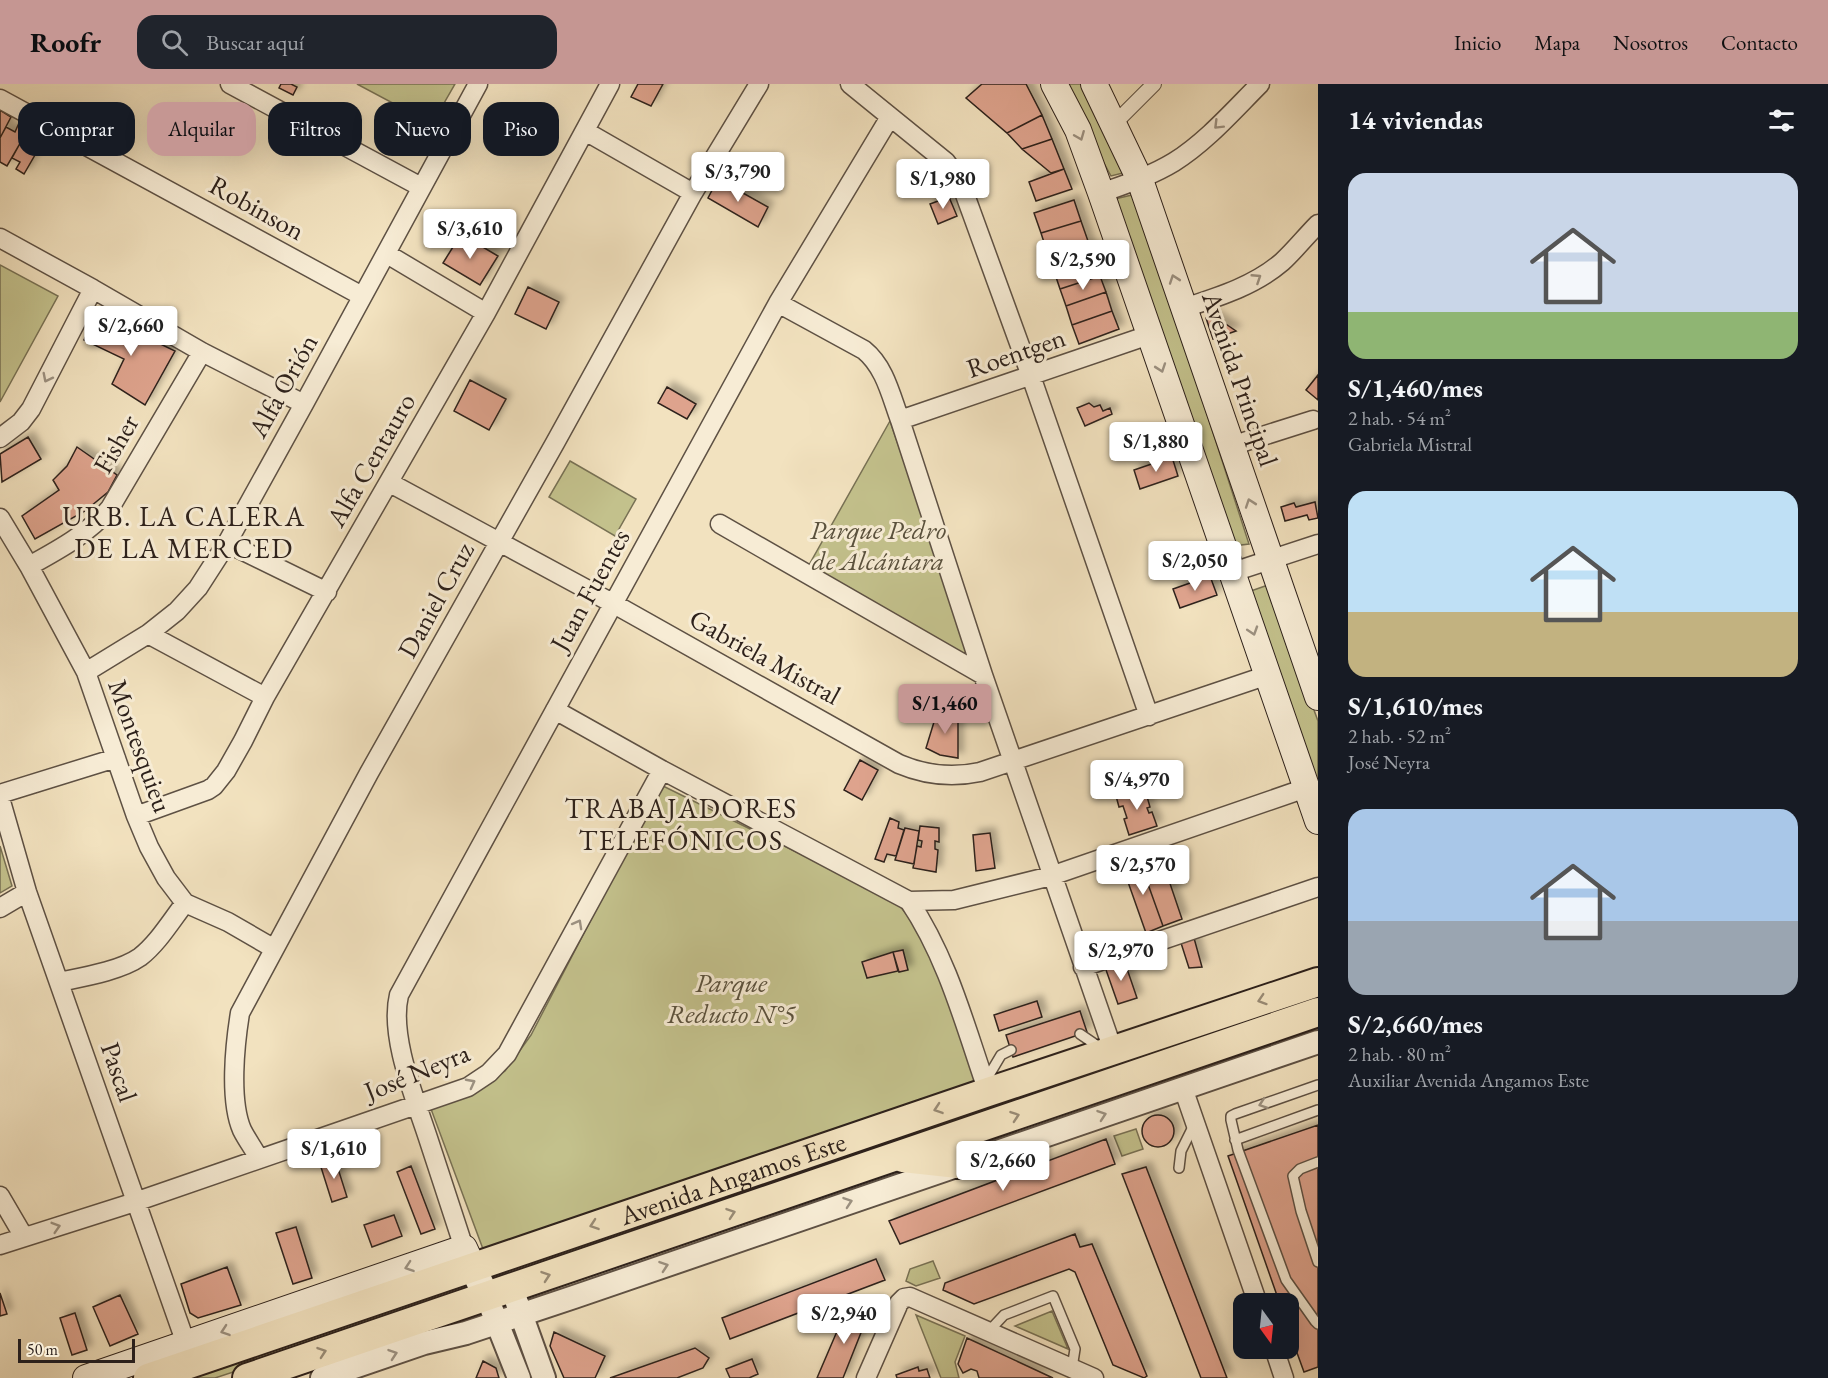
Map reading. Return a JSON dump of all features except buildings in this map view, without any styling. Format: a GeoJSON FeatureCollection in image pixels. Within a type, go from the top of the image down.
{"type":"FeatureCollection","features":[{"type":"Feature","properties":{"kind":"main road"},"geometry":{"type":"LineString","coordinates":[[1054,84],[1077,130],[1101,193],[1318,821]]}},
{"type":"Feature","properties":{"kind":"main road","name":"Avenida Principal"},"geometry":{"type":"LineString","coordinates":[[1094,84],[1140,180],[1318,698]]}},
{"type":"Feature","properties":{"kind":"main road","name":"Avenida Angamos Este"},"geometry":{"type":"LineString","coordinates":[[148,1378],[189,1354],[469,1257],[986,1087],[1110,1051],[1318,982]]}},
{"type":"Feature","properties":{"kind":"main road","name":"Avenida Angamos Este"},"geometry":{"type":"LineString","coordinates":[[247,1378],[1318,1012]]}},
{"type":"Feature","properties":{"kind":"main road"},"geometry":{"type":"LineString","coordinates":[[895,1156],[958,1164]]}},
{"type":"Feature","properties":{"kind":"main road"},"geometry":{"type":"LineString","coordinates":[[469,1257],[499,1291]]}},
{"type":"Feature","properties":{"kind":"main road"},"geometry":{"type":"LineString","coordinates":[[86,1378],[189,1354]]}},
{"type":"Feature","properties":{"kind":"street"},"geometry":{"type":"LineString","coordinates":[[230,84],[421,187]]}},
{"type":"Feature","properties":{"kind":"street","name":"Alfa Orión"},"geometry":{"type":"LineString","coordinates":[[86,672],[148,634],[177,611],[198,588],[227,543],[478,84]]}},
{"type":"Feature","properties":{"kind":"street","name":"Alfa Centauro"},"geometry":{"type":"LineString","coordinates":[[136,816],[194,796],[214,786],[226,771],[265,697],[486,313],[610,84]]}},
{"type":"Feature","properties":{"kind":"street","name":"Daniel Cruz"},"geometry":{"type":"LineString","coordinates":[[259,1159],[242,1129],[237,1110],[235,1043],[240,1013],[273,948],[693,193],[759,84]]}},
{"type":"Feature","properties":{"kind":"street"},"geometry":{"type":"LineString","coordinates":[[850,84],[946,162],[957,176],[1031,376],[1149,716]]}},
{"type":"Feature","properties":{"kind":"street"},"geometry":{"type":"LineString","coordinates":[[1113,125],[1154,84]]}},
{"type":"Feature","properties":{"kind":"street"},"geometry":{"type":"LineString","coordinates":[[1101,193],[1140,180],[1175,161],[1208,136],[1260,84]]}},
{"type":"Feature","properties":{"kind":"street","name":"Robinson"},"geometry":{"type":"LineString","coordinates":[[0,99],[362,296]]}},
{"type":"Feature","properties":{"kind":"street","name":"Juan Fuentes"},"geometry":{"type":"LineString","coordinates":[[469,1257],[417,1103],[396,1025],[396,1005],[399,995],[778,303],[890,117]]}},
{"type":"Feature","properties":{"kind":"street"},"geometry":{"type":"LineString","coordinates":[[585,131],[693,193]]}},
{"type":"Feature","properties":{"kind":"street"},"geometry":{"type":"LineString","coordinates":[[1184,308],[1230,293],[1250,283],[1281,262],[1318,224]]}},
{"type":"Feature","properties":{"kind":"street"},"geometry":{"type":"LineString","coordinates":[[0,238],[202,352],[304,404]]}},
{"type":"Feature","properties":{"kind":"street"},"geometry":{"type":"LineString","coordinates":[[387,254],[486,313]]}},
{"type":"Feature","properties":{"kind":"street"},"geometry":{"type":"LineString","coordinates":[[0,438],[21,422],[31,409],[93,289]]}},
{"type":"Feature","properties":{"kind":"street"},"geometry":{"type":"LineString","coordinates":[[778,303],[845,338],[868,353],[883,374],[1110,1051]]}},
{"type":"Feature","properties":{"kind":"street","name":"Roentgen"},"geometry":{"type":"LineString","coordinates":[[900,420],[1149,336]]}},
{"type":"Feature","properties":{"kind":"street","name":"Fisher"},"geometry":{"type":"LineString","coordinates":[[29,566],[81,535],[110,508],[202,352]]}},
{"type":"Feature","properties":{"kind":"street"},"geometry":{"type":"LineString","coordinates":[[1231,446],[1313,420]]}},
{"type":"Feature","properties":{"kind":"street","name":"Gabriela Mistral"},"geometry":{"type":"LineString","coordinates":[[390,483],[913,770],[930,774],[960,775],[980,772],[1268,675]]}},
{"type":"Feature","properties":{"kind":"street","name":"Montesquieu"},"geometry":{"type":"LineString","coordinates":[[0,518],[29,566],[86,672],[136,816],[149,847],[166,878],[185,903],[228,922],[273,948]]}},
{"type":"Feature","properties":{"kind":"street"},"geometry":{"type":"LineString","coordinates":[[720,524],[983,675]]}},
{"type":"Feature","properties":{"kind":"street"},"geometry":{"type":"LineString","coordinates":[[227,543],[327,592]]}},
{"type":"Feature","properties":{"kind":"street"},"geometry":{"type":"LineString","coordinates":[[1233,572],[1318,544]]}},
{"type":"Feature","properties":{"kind":"street"},"geometry":{"type":"LineString","coordinates":[[148,634],[265,697]]}},
{"type":"Feature","properties":{"kind":"street"},"geometry":{"type":"LineString","coordinates":[[555,710],[662,770],[909,901],[924,924],[944,966],[986,1087]]}},
{"type":"Feature","properties":{"kind":"street"},"geometry":{"type":"LineString","coordinates":[[0,796],[116,758]]}},
{"type":"Feature","properties":{"kind":"street","name":"José Neyra"},"geometry":{"type":"LineString","coordinates":[[0,1245],[135,1202],[468,1087],[489,1073],[507,1054],[662,770]]}},
{"type":"Feature","properties":{"kind":"street"},"geometry":{"type":"LineString","coordinates":[[909,901],[954,900],[1052,876],[1306,788]]}},
{"type":"Feature","properties":{"kind":"street","name":"Pascal"},"geometry":{"type":"LineString","coordinates":[[0,796],[27,892],[189,1354]]}},
{"type":"Feature","properties":{"kind":"street"},"geometry":{"type":"LineString","coordinates":[[1083,967],[1318,887]]}},
{"type":"Feature","properties":{"kind":"street"},"geometry":{"type":"LineString","coordinates":[[0,908],[27,892]]}},
{"type":"Feature","properties":{"kind":"street"},"geometry":{"type":"LineString","coordinates":[[59,982],[106,971],[139,957],[156,940],[185,903]]}},
{"type":"Feature","properties":{"kind":"street"},"geometry":{"type":"LineString","coordinates":[[322,1378],[424,1343],[466,1333],[1318,1042]]}},
{"type":"Feature","properties":{"kind":"street"},"geometry":{"type":"LineString","coordinates":[[1183,1088],[1254,1293]]}},
{"type":"Feature","properties":{"kind":"street"},"geometry":{"type":"LineString","coordinates":[[0,1196],[24,1237]]}},
{"type":"Feature","properties":{"kind":"street"},"geometry":{"type":"LineString","coordinates":[[499,1291],[520,1314],[544,1378]]}},
{"type":"Feature","properties":{"kind":"street"},"geometry":{"type":"LineString","coordinates":[[499,1291],[498,1322],[519,1378]]}},
{"type":"Feature","properties":{"kind":"street"},"geometry":{"type":"LineString","coordinates":[[866,1378],[899,1303],[904,1298],[910,1297],[1094,1378]]}},
{"type":"Feature","properties":{"kind":"street"},"geometry":{"type":"LineString","coordinates":[[1278,1359],[1284,1378]]}},
{"type":"Feature","properties":{"kind":"lane"},"geometry":{"type":"LineString","coordinates":[[1080,1034],[1110,1051]]}},
{"type":"Feature","properties":{"kind":"lane"},"geometry":{"type":"LineString","coordinates":[[986,1087],[1001,1054],[1011,1050]]}},
{"type":"Feature","properties":{"kind":"lane"},"geometry":{"type":"LineString","coordinates":[[1318,1085],[1232,1116],[1231,1120],[1235,1140],[1286,1280],[1315,1322],[1318,1323]]}},
{"type":"Feature","properties":{"kind":"lane"},"geometry":{"type":"LineString","coordinates":[[1235,1140],[1318,1110]]}},
{"type":"Feature","properties":{"kind":"lane"},"geometry":{"type":"LineString","coordinates":[[1179,1168],[1180,1151],[1195,1123]]}},
{"type":"Feature","properties":{"kind":"lane"},"geometry":{"type":"LineString","coordinates":[[1318,1162],[1305,1166],[1293,1176],[1301,1211],[1318,1262]]}},
{"type":"Feature","properties":{"kind":"lane"},"geometry":{"type":"LineString","coordinates":[[990,1331],[1004,1315],[1053,1296],[1075,1349],[1072,1368]]}},
{"type":"Feature","properties":{"kind":"green space"},"geometry":{"type":"Polygon","coordinates":[[[357,84],[455,84],[445,102],[391,102],[357,84]]]}},
{"type":"Feature","properties":{"kind":"green space"},"geometry":{"type":"Polygon","coordinates":[[[1061,84],[1087,84],[1127,172],[1111,176],[1061,84]]]}},
{"type":"Feature","properties":{"kind":"green space"},"geometry":{"type":"Polygon","coordinates":[[[1136,194],[1249,544],[1233,546],[1115,199],[1136,194]]]}},
{"type":"Feature","properties":{"kind":"green space"},"geometry":{"type":"Polygon","coordinates":[[[0,265],[58,296],[0,402],[0,265]]]}},
{"type":"Feature","properties":{"kind":"green space","name":"Parque Pedro de Alcántara"},"geometry":{"type":"Polygon","coordinates":[[[890,421],[972,660],[809,565],[890,421]]]}},
{"type":"Feature","properties":{"kind":"green space"},"geometry":{"type":"Polygon","coordinates":[[[570,461],[636,499],[615,536],[549,497],[570,461]]]}},
{"type":"Feature","properties":{"kind":"green space"},"geometry":{"type":"Polygon","coordinates":[[[1268,585],[1318,721],[1318,796],[1248,592],[1268,585]]]}},
{"type":"Feature","properties":{"kind":"green space","name":"Parque Reducto N°5"},"geometry":{"type":"Polygon","coordinates":[[[661,785],[896,901],[918,929],[940,969],[981,1084],[483,1249],[431,1109],[475,1092],[505,1071],[531,1035],[661,785]]]}},
{"type":"Feature","properties":{"kind":"green space"},"geometry":{"type":"Polygon","coordinates":[[[0,846],[12,886],[0,893],[0,846]]]}},
{"type":"Feature","properties":{"kind":"green space"},"geometry":{"type":"Polygon","coordinates":[[[1136,1129],[1143,1149],[1122,1156],[1114,1136],[1136,1129]]]}},
{"type":"Feature","properties":{"kind":"green space"},"geometry":{"type":"Polygon","coordinates":[[[933,1261],[940,1278],[916,1286],[906,1281],[910,1269],[933,1261]]]}},
{"type":"Feature","properties":{"kind":"green space"},"geometry":{"type":"Polygon","coordinates":[[[432,1290],[437,1305],[215,1378],[173,1378],[432,1290]]]}},
{"type":"Feature","properties":{"kind":"green space"},"geometry":{"type":"Polygon","coordinates":[[[1052,1311],[1068,1349],[1015,1326],[1052,1311]]]}},
{"type":"Feature","properties":{"kind":"green space"},"geometry":{"type":"Polygon","coordinates":[[[916,1315],[965,1336],[955,1362],[959,1378],[941,1378],[916,1315]]]}},
{"type":"Feature","properties":{"kind":"district","name":"URB. LA CALERA DE LA MERCED"},"geometry":{"type":"Point","coordinates":[184,532]}},
{"type":"Feature","properties":{"kind":"district","name":"TRABAJADORES TELEFÓNICOS"},"geometry":{"type":"Point","coordinates":[681,824]}}]}
